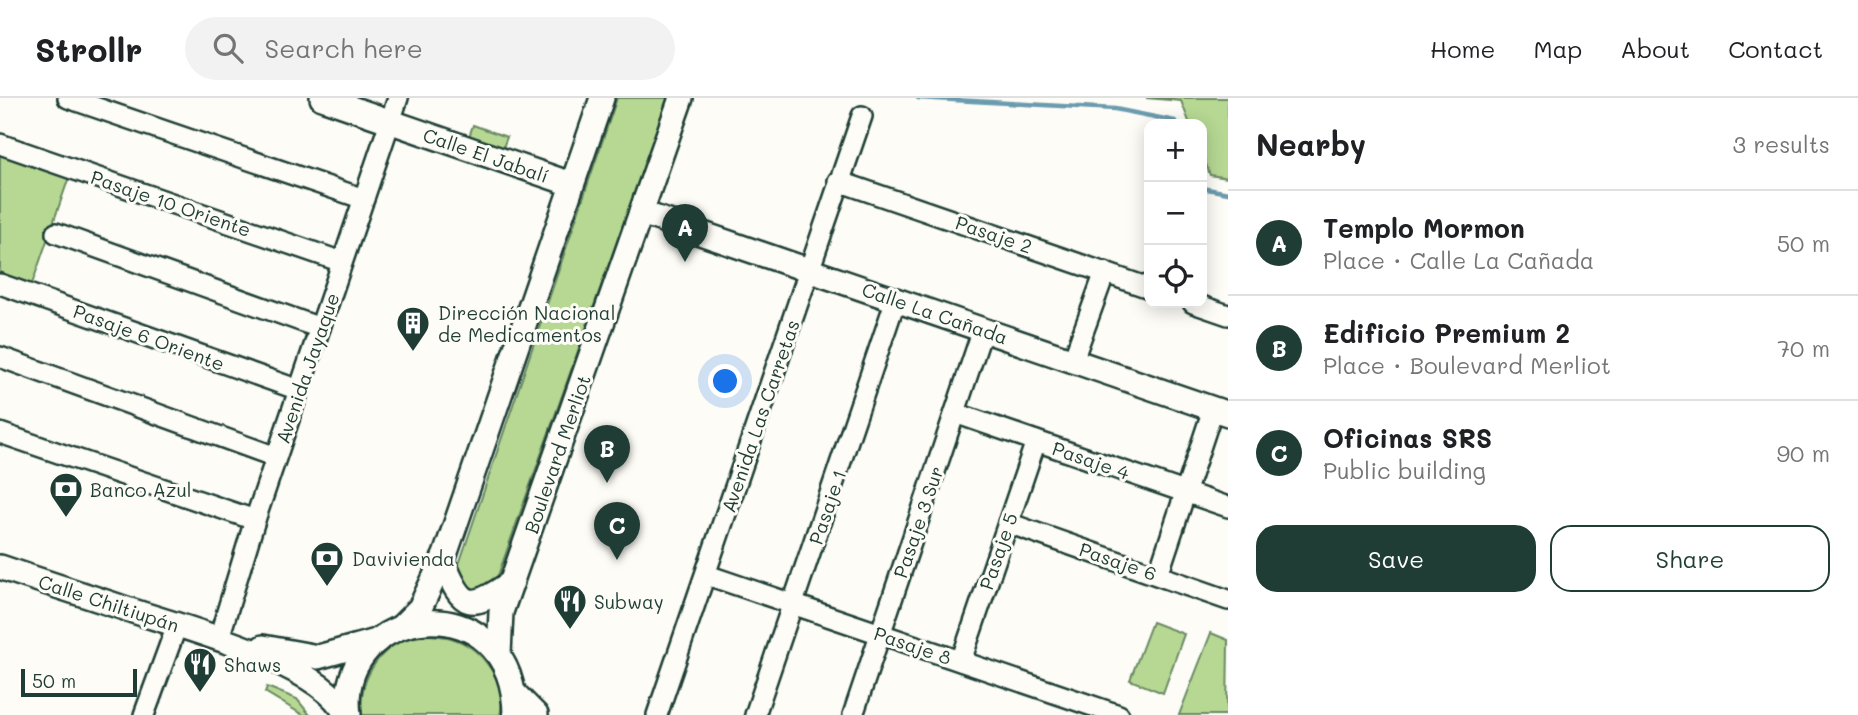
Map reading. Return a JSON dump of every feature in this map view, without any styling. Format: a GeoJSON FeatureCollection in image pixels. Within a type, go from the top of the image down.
{"type":"FeatureCollection","features":[{"type":"Feature","properties":{"kind":"main road","name":"Calle El Jabalí"},"geometry":{"type":"LineString","coordinates":[[322,98],[571,184]]}},
{"type":"Feature","properties":{"kind":"main road"},"geometry":{"type":"LineString","coordinates":[[345,711],[354,670],[376,641],[402,626],[420,608],[443,561],[602,98]]}},
{"type":"Feature","properties":{"kind":"main road","name":"Boulevard Merliot"},"geometry":{"type":"LineString","coordinates":[[499,654],[501,612],[681,98]]}},
{"type":"Feature","properties":{"kind":"main road","name":"Calle La Cañada"},"geometry":{"type":"LineString","coordinates":[[642,213],[1221,412]]}},
{"type":"Feature","properties":{"kind":"main road"},"geometry":{"type":"LineString","coordinates":[[443,561],[455,589],[474,602],[486,601],[512,582]]}},
{"type":"Feature","properties":{"kind":"main road","name":"Calle Chiltiupán"},"geometry":{"type":"LineString","coordinates":[[0,567],[219,638],[314,682],[345,711]]}},
{"type":"Feature","properties":{"kind":"main road"},"geometry":{"type":"LineString","coordinates":[[402,626],[423,621],[444,622],[484,639],[499,654],[509,673],[515,705],[537,715]]}},
{"type":"Feature","properties":{"kind":"main road","name":"Calle Chiltiupán"},"geometry":{"type":"LineString","coordinates":[[219,638],[318,657],[376,641]]}},
{"type":"Feature","properties":{"kind":"street"},"geometry":{"type":"LineString","coordinates":[[68,98],[364,199]]}},
{"type":"Feature","properties":{"kind":"street","name":"Avenida Jayaque"},"geometry":{"type":"LineString","coordinates":[[219,638],[255,520],[398,98]]}},
{"type":"Feature","properties":{"kind":"street","name":"Avenida Las Carretas"},"geometry":{"type":"LineString","coordinates":[[657,715],[862,116]]}},
{"type":"Feature","properties":{"kind":"street","name":"Pasaje 10 Oriente"},"geometry":{"type":"LineString","coordinates":[[0,144],[342,262]]}},
{"type":"Feature","properties":{"kind":"street","name":"Pasaje 2"},"geometry":{"type":"LineString","coordinates":[[838,181],[1144,286]]}},
{"type":"Feature","properties":{"kind":"street"},"geometry":{"type":"LineString","coordinates":[[56,233],[320,328]]}},
{"type":"Feature","properties":{"kind":"street"},"geometry":{"type":"LineString","coordinates":[[1073,360],[1105,272]]}},
{"type":"Feature","properties":{"kind":"street","name":"Pasaje 6 Oriente"},"geometry":{"type":"LineString","coordinates":[[0,284],[299,390]]}},
{"type":"Feature","properties":{"kind":"street","name":"Pasaje 1"},"geometry":{"type":"LineString","coordinates":[[755,715],[896,299]]}},
{"type":"Feature","properties":{"kind":"street"},"geometry":{"type":"LineString","coordinates":[[1207,308],[1228,315]]}},
{"type":"Feature","properties":{"kind":"street","name":"Pasaje 3 Sur"},"geometry":{"type":"LineString","coordinates":[[853,715],[983,329]]}},
{"type":"Feature","properties":{"kind":"street"},"geometry":{"type":"LineString","coordinates":[[0,357],[276,457]]}},
{"type":"Feature","properties":{"kind":"street"},"geometry":{"type":"LineString","coordinates":[[1158,575],[1186,492],[1221,412]]}},
{"type":"Feature","properties":{"kind":"street","name":"Pasaje 4"},"geometry":{"type":"LineString","coordinates":[[955,413],[1228,507]]}},
{"type":"Feature","properties":{"kind":"street"},"geometry":{"type":"LineString","coordinates":[[0,433],[255,520]]}},
{"type":"Feature","properties":{"kind":"street","name":"Pasaje 5"},"geometry":{"type":"LineString","coordinates":[[961,661],[1036,441]]}},
{"type":"Feature","properties":{"kind":"street","name":"Pasaje 6"},"geometry":{"type":"LineString","coordinates":[[1008,523],[1228,600]]}},
{"type":"Feature","properties":{"kind":"street","name":"Pasaje 8"},"geometry":{"type":"LineString","coordinates":[[707,575],[1116,715]]}},
{"type":"Feature","properties":{"kind":"street"},"geometry":{"type":"LineString","coordinates":[[145,715],[177,625]]}},
{"type":"Feature","properties":{"kind":"green space"},"geometry":{"type":"Polygon","coordinates":[[[617,98],[668,98],[491,595],[453,582],[617,98]]]}},
{"type":"Feature","properties":{"kind":"green space"},"geometry":{"type":"Polygon","coordinates":[[[1146,98],[1228,98],[1228,178],[1210,175],[1207,167],[1207,119],[1188,119],[1181,101],[1146,98]]]}},
{"type":"Feature","properties":{"kind":"green space"},"geometry":{"type":"Polygon","coordinates":[[[473,125],[507,137],[502,150],[469,137],[473,125]]]}},
{"type":"Feature","properties":{"kind":"green space"},"geometry":{"type":"Polygon","coordinates":[[[0,153],[69,177],[32,284],[0,273],[0,153]]]}},
{"type":"Feature","properties":{"kind":"green space"},"geometry":{"type":"Polygon","coordinates":[[[1152,622],[1184,634],[1163,693],[1130,680],[1152,622]]]}},
{"type":"Feature","properties":{"kind":"green space"},"geometry":{"type":"Polygon","coordinates":[[[1211,633],[1228,640],[1227,715],[1179,715],[1211,633]]]}},
{"type":"Feature","properties":{"kind":"green space"},"geometry":{"type":"Polygon","coordinates":[[[429,635],[448,637],[462,643],[482,658],[496,679],[500,691],[500,715],[362,715],[366,680],[378,659],[396,644],[429,635]]]}},
{"type":"Feature","properties":{"kind":"green space"},"geometry":{"type":"Polygon","coordinates":[[[267,687],[297,699],[310,715],[303,715],[265,692],[267,687]]]}},
{"type":"Feature","properties":{"kind":"waterway"},"geometry":{"type":"LineString","coordinates":[[918,98],[1115,109],[1165,119]]}},
{"type":"Feature","properties":{"kind":"waterway"},"geometry":{"type":"LineString","coordinates":[[1207,189],[1228,193]]}},
{"type":"Feature","properties":{"kind":"place","name":"Templo Mormon"},"geometry":{"type":"Point","coordinates":[685,262]}},
{"type":"Feature","properties":{"kind":"place","name":"Dirección Nacional de Medicamentos"},"geometry":{"type":"Point","coordinates":[413,353]}},
{"type":"Feature","properties":{"kind":"place","name":"Edificio Premium 2"},"geometry":{"type":"Point","coordinates":[607,483]}},
{"type":"Feature","properties":{"kind":"place","name":"Banco Azul"},"geometry":{"type":"Point","coordinates":[66,519]}},
{"type":"Feature","properties":{"kind":"place","name":"Oficinas SRS"},"geometry":{"type":"Point","coordinates":[617,560]}},
{"type":"Feature","properties":{"kind":"place","name":"Davivienda"},"geometry":{"type":"Point","coordinates":[327,588]}},
{"type":"Feature","properties":{"kind":"place","name":"Subway"},"geometry":{"type":"Point","coordinates":[570,631]}},
{"type":"Feature","properties":{"kind":"place","name":"Shaws"},"geometry":{"type":"Point","coordinates":[200,694]}}]}
